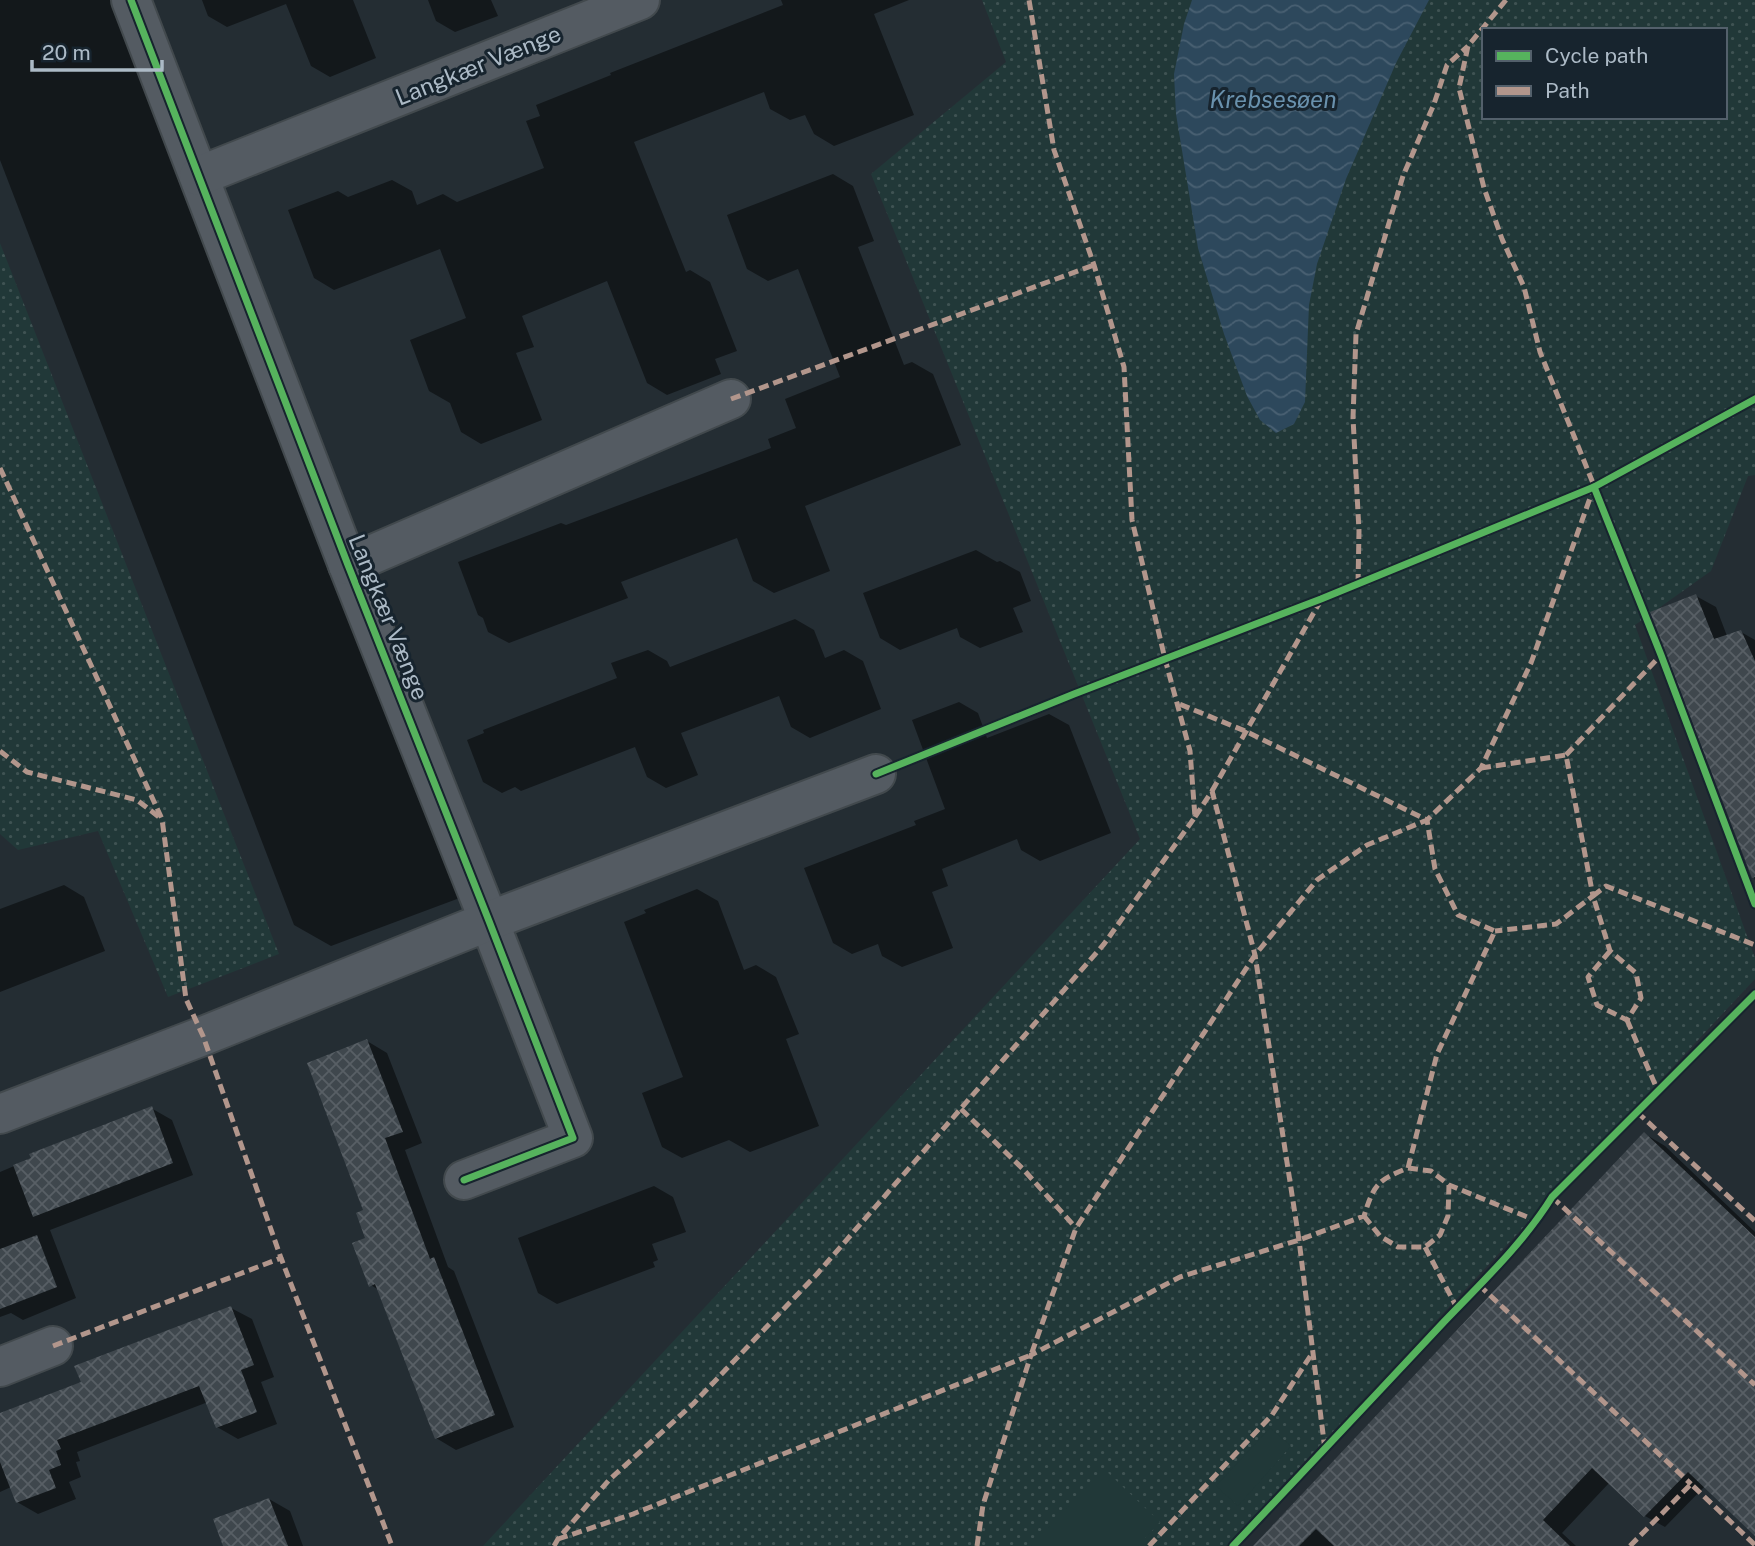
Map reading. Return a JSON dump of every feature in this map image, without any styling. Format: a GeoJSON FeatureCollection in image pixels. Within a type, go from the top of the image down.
{"type":"FeatureCollection","features":[{"type":"Feature","properties":{"kind":"street","name":"Langkær Vænge"},"geometry":{"type":"LineString","coordinates":[[131,0],[348,565],[573,1138],[464,1180]]}},
{"type":"Feature","properties":{"kind":"street","name":"Langkær Vænge"},"geometry":{"type":"LineString","coordinates":[[199,176],[640,0]]}},
{"type":"Feature","properties":{"kind":"street","name":"Langkær Vænge"},"geometry":{"type":"LineString","coordinates":[[348,565],[732,399]]}},
{"type":"Feature","properties":{"kind":"street"},"geometry":{"type":"LineString","coordinates":[[0,1114],[489,921],[876,774]]}},
{"type":"Feature","properties":{"kind":"street"},"geometry":{"type":"LineString","coordinates":[[0,1367],[52,1346]]}},
{"type":"Feature","properties":{"kind":"green space"},"geometry":{"type":"Polygon","coordinates":[[[982,0],[1755,0],[1755,475],[1748,476],[1711,571],[1635,625],[1755,958],[1755,979],[1226,1546],[483,1546],[1140,839],[871,174],[1006,62],[982,0]]]}},
{"type":"Feature","properties":{"kind":"green space"},"geometry":{"type":"Polygon","coordinates":[[[0,243],[279,954],[168,997],[98,831],[18,850],[0,834],[0,243]]]}},
{"type":"Feature","properties":{"kind":"green space"},"geometry":{"type":"Polygon","coordinates":[[[1270,1428],[1291,1446],[1238,1506],[1216,1486],[1270,1428]]]}},
{"type":"Feature","properties":{"kind":"green space"},"geometry":{"type":"Polygon","coordinates":[[[1104,1469],[1160,1522],[1138,1546],[1031,1546],[1104,1469]]]}},
{"type":"Feature","properties":{"kind":"water","name":"Krebsesøen"},"geometry":{"type":"Polygon","coordinates":[[[1192,0],[1429,0],[1396,63],[1346,179],[1317,264],[1309,305],[1305,402],[1294,424],[1276,433],[1260,420],[1247,396],[1224,334],[1198,248],[1176,114],[1174,74],[1184,24],[1192,0]]]}},
{"type":"Feature","properties":{"kind":"building"},"geometry":{"type":"Polygon","coordinates":[[[1696,594],[1714,639],[1741,630],[1755,661],[1755,877],[1752,878],[1650,612],[1696,594]]]}},
{"type":"Feature","properties":{"kind":"building"},"geometry":{"type":"Polygon","coordinates":[[[367,1039],[403,1132],[385,1138],[430,1259],[434,1257],[495,1415],[435,1439],[375,1284],[369,1287],[352,1243],[365,1238],[356,1213],[363,1210],[307,1063],[367,1039]]]}},
{"type":"Feature","properties":{"kind":"building"},"geometry":{"type":"Polygon","coordinates":[[[152,1106],[173,1163],[33,1217],[13,1165],[31,1158],[29,1154],[152,1106]]]}},
{"type":"Feature","properties":{"kind":"building"},"geometry":{"type":"Polygon","coordinates":[[[1644,1132],[1755,1237],[1755,1536],[1688,1472],[1644,1517],[1592,1468],[1543,1520],[1570,1546],[1334,1546],[1316,1529],[1299,1546],[1253,1546],[1644,1132]]]}},
{"type":"Feature","properties":{"kind":"building"},"geometry":{"type":"Polygon","coordinates":[[[37,1235],[57,1287],[0,1309],[0,1249],[37,1235]]]}},
{"type":"Feature","properties":{"kind":"building"},"geometry":{"type":"Polygon","coordinates":[[[231,1306],[254,1365],[241,1370],[257,1412],[216,1428],[199,1386],[57,1440],[61,1449],[56,1451],[61,1465],[49,1470],[56,1488],[16,1503],[0,1462],[0,1413],[81,1382],[74,1366],[231,1306]]]}},
{"type":"Feature","properties":{"kind":"building"},"geometry":{"type":"Polygon","coordinates":[[[269,1498],[288,1546],[223,1546],[213,1519],[269,1498]]]}},
{"type":"Feature","properties":{"kind":"marked path"},"geometry":{"type":"LineString","coordinates":[[554,1546],[609,1480],[693,1404],[817,1274],[1104,944],[1195,817],[1190,751],[1132,520],[1124,367],[1094,265],[1054,150],[1029,0]]}},
{"type":"Feature","properties":{"kind":"marked path"},"geometry":{"type":"LineString","coordinates":[[1483,28],[1506,0]]}},
{"type":"Feature","properties":{"kind":"marked path"},"geometry":{"type":"LineString","coordinates":[[1482,29],[1468,46],[1459,88],[1484,188],[1502,239],[1524,287],[1540,352],[1597,493]]}},
{"type":"Feature","properties":{"kind":"marked path"},"geometry":{"type":"LineString","coordinates":[[1358,584],[1359,531],[1353,418],[1356,334],[1403,176],[1434,104],[1447,65],[1468,46]]}},
{"type":"Feature","properties":{"kind":"marked path"},"geometry":{"type":"LineString","coordinates":[[731,399],[1094,265]]}},
{"type":"Feature","properties":{"kind":"marked path"},"geometry":{"type":"LineString","coordinates":[[0,468],[162,819],[186,999],[203,1036],[281,1258],[392,1546]]}},
{"type":"Feature","properties":{"kind":"marked path"},"geometry":{"type":"LineString","coordinates":[[977,1546],[983,1505],[1031,1355],[1180,1277],[1299,1240],[1364,1216],[1378,1184],[1408,1168],[1437,1054],[1495,931],[1458,915],[1435,869],[1427,820],[1481,768],[1531,663],[1594,487]]}},
{"type":"Feature","properties":{"kind":"marked path"},"geometry":{"type":"LineString","coordinates":[[1212,791],[1321,600]]}},
{"type":"Feature","properties":{"kind":"marked path"},"geometry":{"type":"LineString","coordinates":[[1566,755],[1661,655]]}},
{"type":"Feature","properties":{"kind":"marked path"},"geometry":{"type":"LineString","coordinates":[[558,1539],[633,1514],[1031,1355],[1076,1228],[1255,955],[1317,880],[1367,845],[1427,820],[1245,731],[1177,703]]}},
{"type":"Feature","properties":{"kind":"marked path"},"geometry":{"type":"LineString","coordinates":[[0,751],[27,772],[137,800],[159,817]]}},
{"type":"Feature","properties":{"kind":"marked path"},"geometry":{"type":"LineString","coordinates":[[1481,768],[1566,755],[1593,896],[1556,924],[1495,931]]}},
{"type":"Feature","properties":{"kind":"marked path"},"geometry":{"type":"LineString","coordinates":[[1195,817],[1212,791],[1255,955],[1299,1240],[1325,1450]]}},
{"type":"Feature","properties":{"kind":"marked path"},"geometry":{"type":"LineString","coordinates":[[1610,951],[1588,977],[1597,1005],[1627,1020],[1641,998],[1636,973],[1610,951],[1593,896],[1606,886],[1755,945]]}},
{"type":"Feature","properties":{"kind":"marked path"},"geometry":{"type":"LineString","coordinates":[[1627,1020],[1658,1091]]}},
{"type":"Feature","properties":{"kind":"marked path"},"geometry":{"type":"LineString","coordinates":[[961,1109],[1023,1169],[1076,1228]]}},
{"type":"Feature","properties":{"kind":"marked path"},"geometry":{"type":"LineString","coordinates":[[1637,1112],[1755,1221]]}},
{"type":"Feature","properties":{"kind":"marked path"},"geometry":{"type":"LineString","coordinates":[[1408,1168],[1431,1171],[1449,1185],[1537,1221]]}},
{"type":"Feature","properties":{"kind":"marked path"},"geometry":{"type":"LineString","coordinates":[[1364,1216],[1380,1236],[1398,1247],[1425,1247],[1440,1235],[1448,1216],[1449,1185]]}},
{"type":"Feature","properties":{"kind":"marked path"},"geometry":{"type":"LineString","coordinates":[[1552,1197],[1755,1385]]}},
{"type":"Feature","properties":{"kind":"marked path"},"geometry":{"type":"LineString","coordinates":[[1425,1247],[1457,1308]]}},
{"type":"Feature","properties":{"kind":"marked path"},"geometry":{"type":"LineString","coordinates":[[53,1346],[281,1258]]}},
{"type":"Feature","properties":{"kind":"marked path"},"geometry":{"type":"LineString","coordinates":[[1479,1285],[1691,1484]]}},
{"type":"Feature","properties":{"kind":"marked path"},"geometry":{"type":"LineString","coordinates":[[1149,1546],[1272,1415],[1313,1352]]}},
{"type":"Feature","properties":{"kind":"marked path"},"geometry":{"type":"LineString","coordinates":[[1630,1546],[1691,1484],[1755,1545]]}},
{"type":"Feature","properties":{"kind":"cycle path"},"geometry":{"type":"LineString","coordinates":[[131,0],[348,565],[573,1138],[464,1180]]}},
{"type":"Feature","properties":{"kind":"cycle path"},"geometry":{"type":"LineString","coordinates":[[876,774],[1321,599],[1594,487],[1755,399]]}},
{"type":"Feature","properties":{"kind":"cycle path"},"geometry":{"type":"LineString","coordinates":[[1594,487],[1755,904]]}},
{"type":"Feature","properties":{"kind":"cycle path"},"geometry":{"type":"LineString","coordinates":[[1233,1546],[1500,1264],[1552,1197],[1755,994]]}}]}
